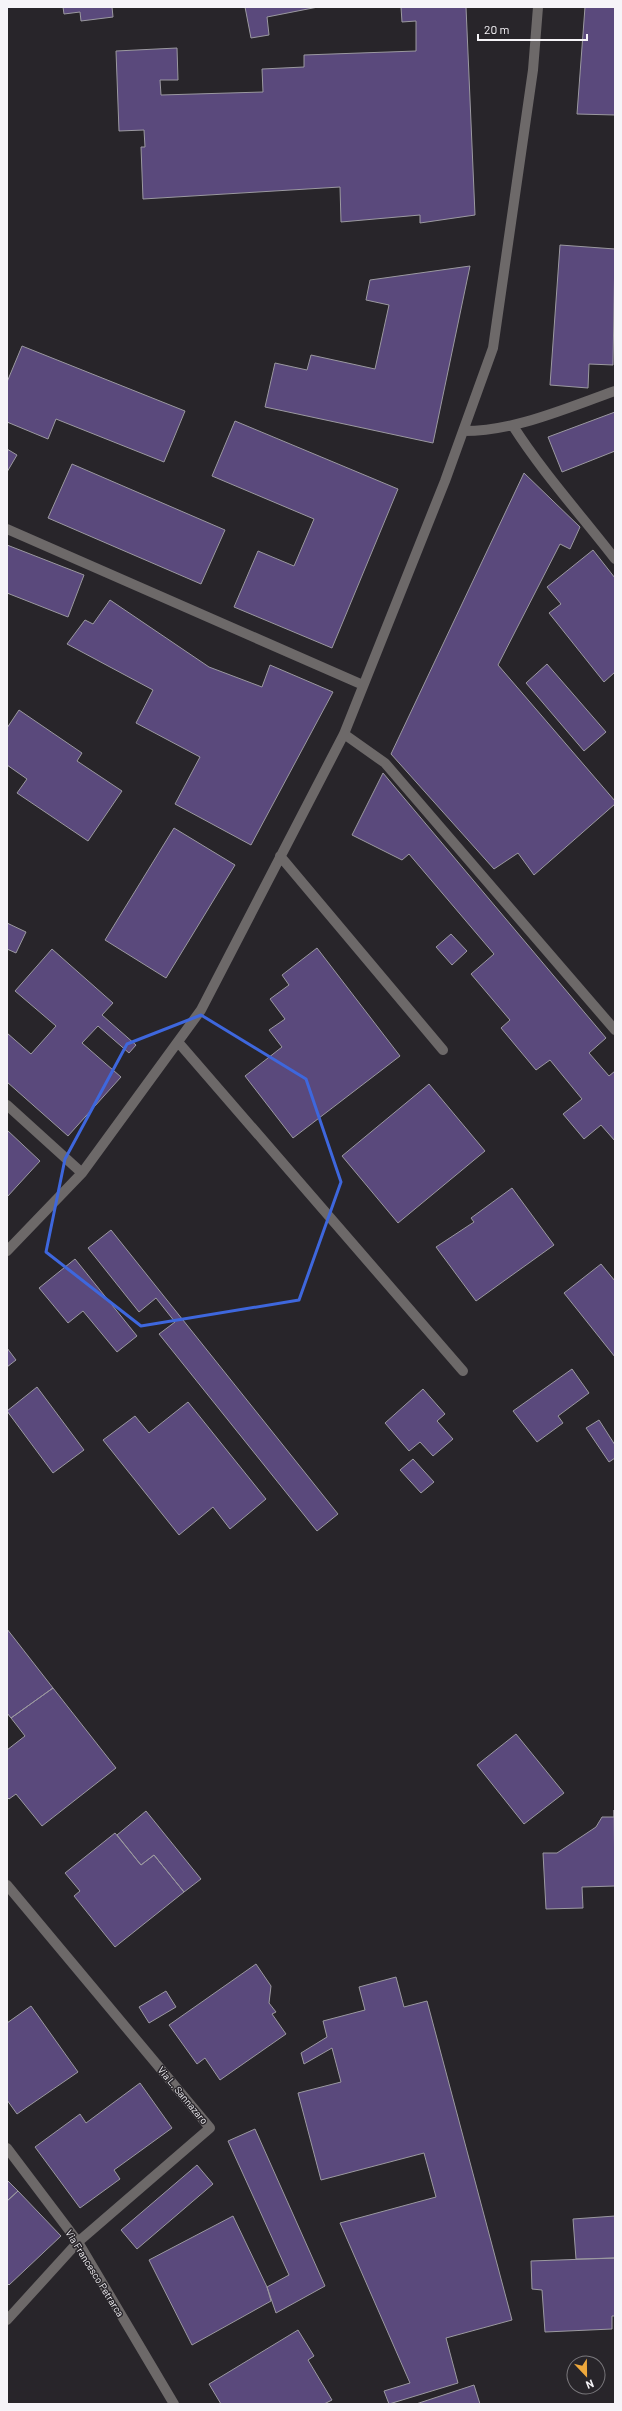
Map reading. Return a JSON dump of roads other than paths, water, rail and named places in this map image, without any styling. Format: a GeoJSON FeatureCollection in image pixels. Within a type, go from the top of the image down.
{"type":"FeatureCollection","features":[{"type":"Feature","properties":{"kind":"street"},"geometry":{"type":"LineString","coordinates":[[7,1251],[82,1173],[201,1010],[344,734],[464,431],[493,348],[533,70],[538,7]]}},
{"type":"Feature","properties":{"kind":"street"},"geometry":{"type":"LineString","coordinates":[[464,431],[489,431],[513,426],[615,390]]}},
{"type":"Feature","properties":{"kind":"street"},"geometry":{"type":"LineString","coordinates":[[513,426],[535,461],[568,499],[615,559]]}},
{"type":"Feature","properties":{"kind":"street"},"geometry":{"type":"LineString","coordinates":[[7,529],[363,686]]}},
{"type":"Feature","properties":{"kind":"street"},"geometry":{"type":"LineString","coordinates":[[344,734],[385,763],[615,1030]]}},
{"type":"Feature","properties":{"kind":"street"},"geometry":{"type":"LineString","coordinates":[[280,856],[443,1050]]}},
{"type":"Feature","properties":{"kind":"street"},"geometry":{"type":"LineString","coordinates":[[178,1042],[463,1371]]}},
{"type":"Feature","properties":{"kind":"street"},"geometry":{"type":"LineString","coordinates":[[7,1105],[82,1173]]}},
{"type":"Feature","properties":{"kind":"street","name":"Via L. Sannazaro"},"geometry":{"type":"LineString","coordinates":[[7,1885],[210,2128],[78,2242],[7,2320]]}},
{"type":"Feature","properties":{"kind":"street","name":"Via Francesco Petrarca"},"geometry":{"type":"LineString","coordinates":[[7,2148],[78,2242],[174,2404]]}}]}
